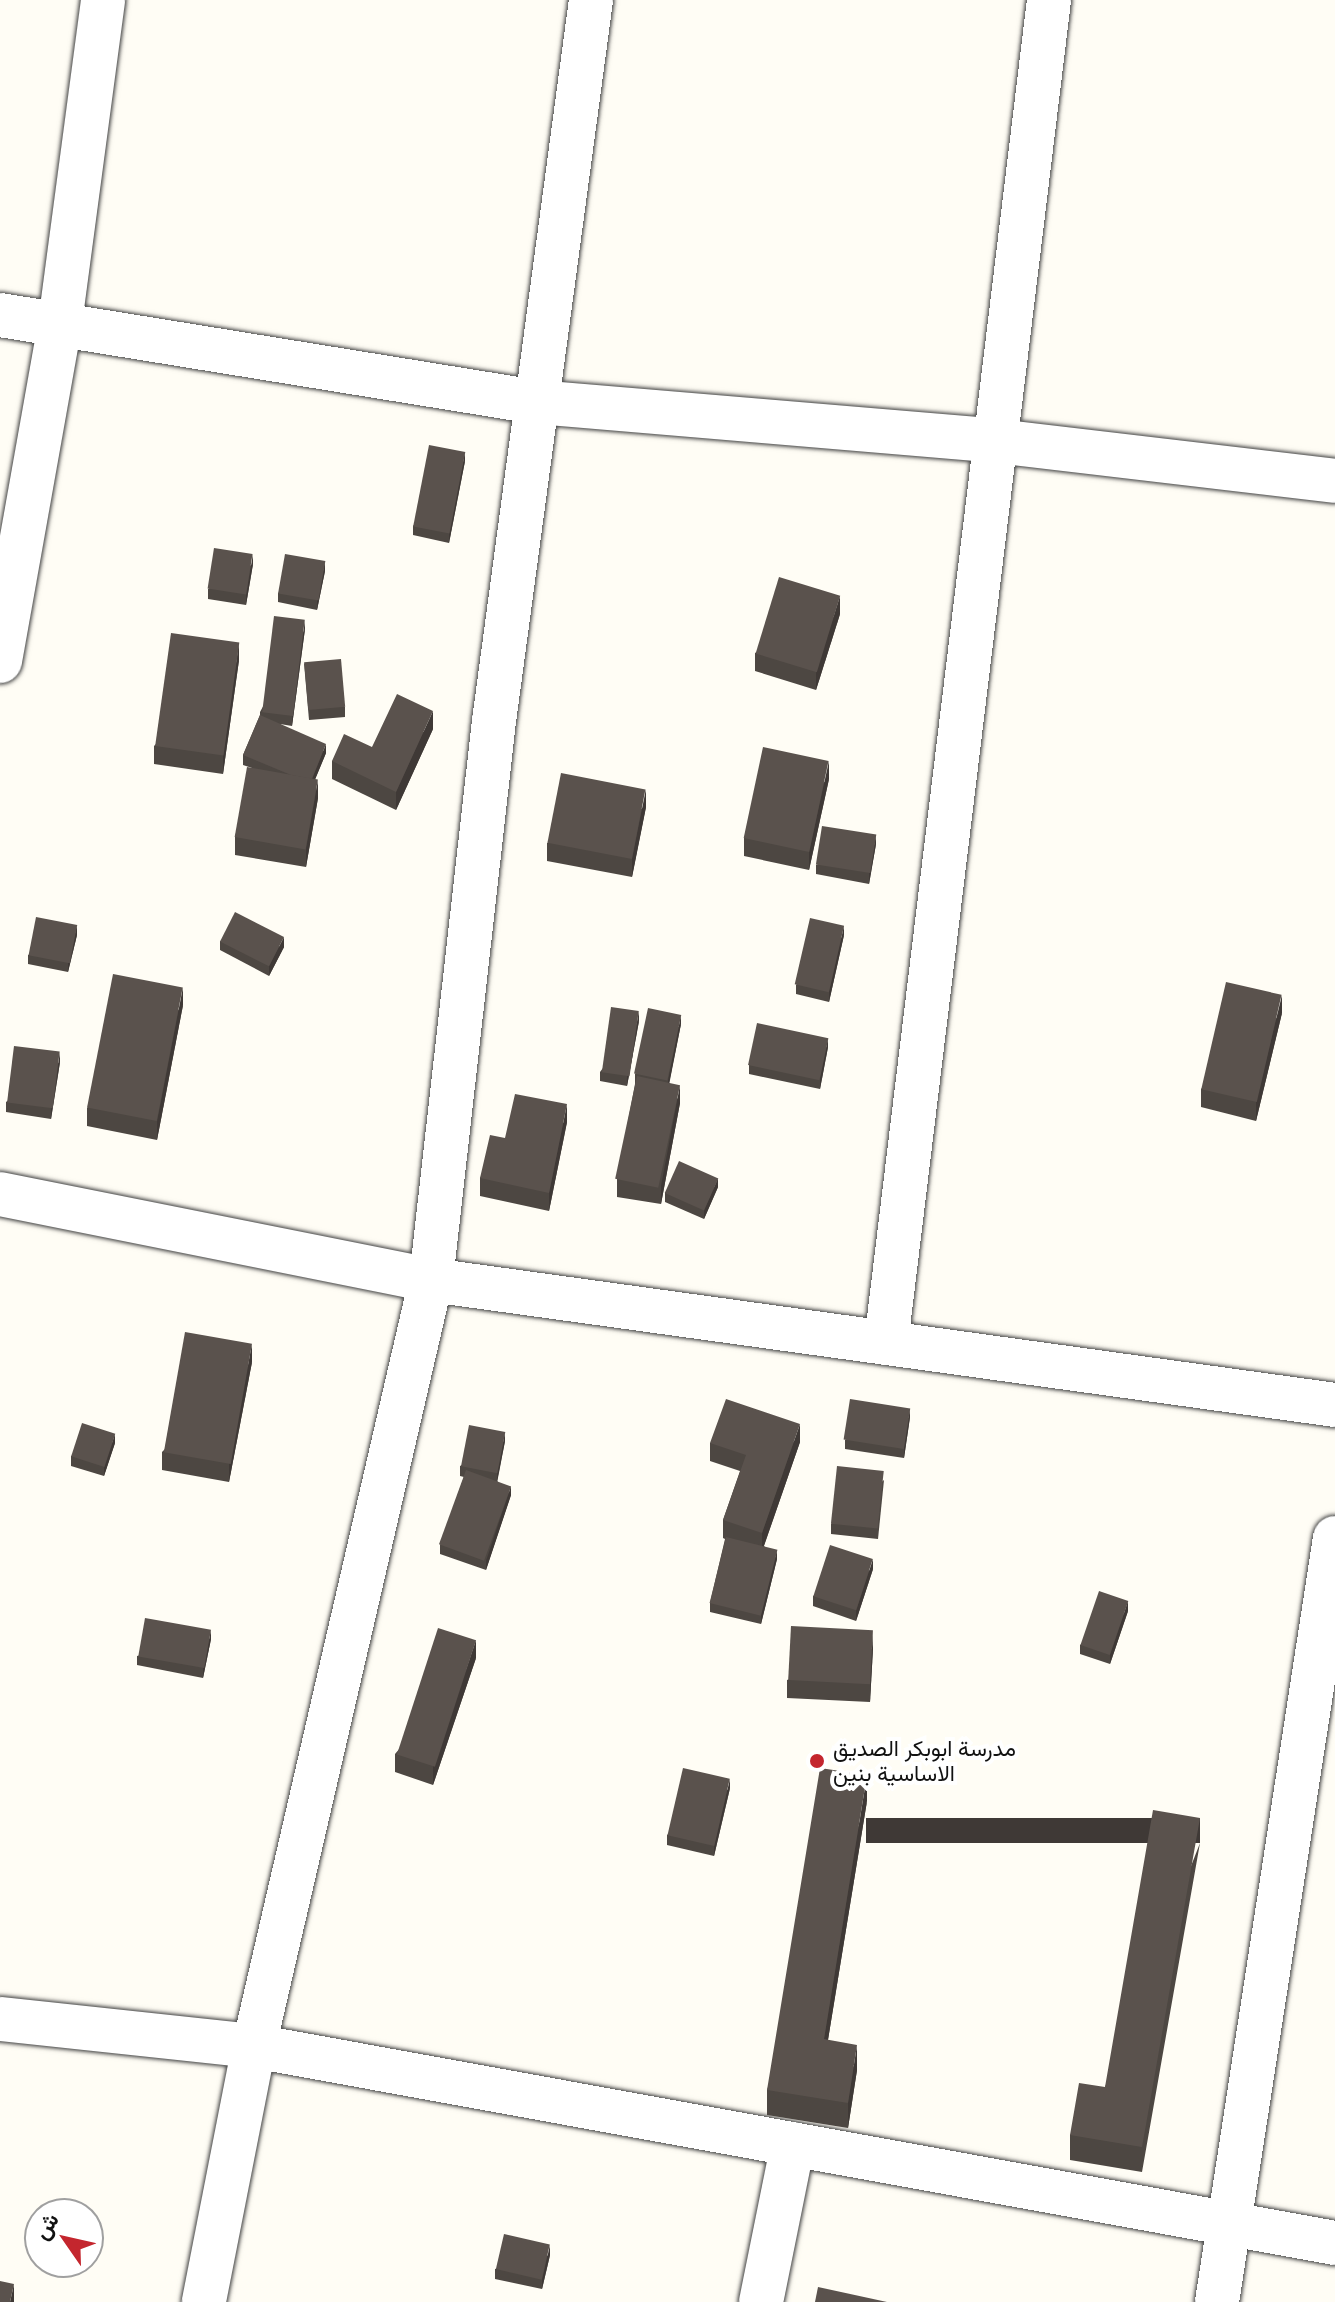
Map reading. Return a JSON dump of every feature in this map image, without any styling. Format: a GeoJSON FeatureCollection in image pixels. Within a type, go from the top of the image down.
{"type":"FeatureCollection","features":[{"type":"Feature","properties":{"kind":"street"},"geometry":{"type":"LineString","coordinates":[[0,661],[60,323],[103,0]]}},
{"type":"Feature","properties":{"kind":"street"},"geometry":{"type":"LineString","coordinates":[[204,2302],[254,2046],[431,1280],[536,402],[591,0]]}},
{"type":"Feature","properties":{"kind":"street"},"geometry":{"type":"LineString","coordinates":[[886,1343],[1049,0]]}},
{"type":"Feature","properties":{"kind":"street"},"geometry":{"type":"LineString","coordinates":[[0,315],[536,402],[996,441],[1335,481]]}},
{"type":"Feature","properties":{"kind":"street"},"geometry":{"type":"LineString","coordinates":[[0,1194],[431,1280],[1335,1405]]}},
{"type":"Feature","properties":{"kind":"street"},"geometry":{"type":"LineString","coordinates":[[1217,2302],[1335,1538]]}},
{"type":"Feature","properties":{"kind":"street"},"geometry":{"type":"LineString","coordinates":[[0,2019],[254,2046],[1335,2243]]}},
{"type":"Feature","properties":{"kind":"street"},"geometry":{"type":"LineString","coordinates":[[761,2302],[793,2144]]}},
{"type":"Feature","properties":{"kind":"building"},"geometry":{"type":"Polygon","coordinates":[[[429,445],[465,452],[449,534],[413,526],[429,445]]]}},
{"type":"Feature","properties":{"kind":"building"},"geometry":{"type":"Polygon","coordinates":[[[214,548],[253,554],[246,595],[208,588],[214,548]]]}},
{"type":"Feature","properties":{"kind":"building"},"geometry":{"type":"Polygon","coordinates":[[[285,554],[325,561],[318,601],[278,593],[285,554]]]}},
{"type":"Feature","properties":{"kind":"building"},"geometry":{"type":"Polygon","coordinates":[[[779,577],[840,596],[817,672],[756,654],[779,577]]]}},
{"type":"Feature","properties":{"kind":"building"},"geometry":{"type":"Polygon","coordinates":[[[274,616],[305,620],[293,716],[262,712],[274,616]]]}},
{"type":"Feature","properties":{"kind":"building"},"geometry":{"type":"Polygon","coordinates":[[[171,633],[239,643],[223,755],[155,746],[171,633]]]}},
{"type":"Feature","properties":{"kind":"building"},"geometry":{"type":"Polygon","coordinates":[[[341,659],[345,707],[308,710],[304,662],[341,659]]]}},
{"type":"Feature","properties":{"kind":"building"},"geometry":{"type":"Polygon","coordinates":[[[397,694],[433,711],[396,792],[332,761],[344,734],[372,747],[397,694]]]}},
{"type":"Feature","properties":{"kind":"building"},"geometry":{"type":"Polygon","coordinates":[[[260,715],[326,744],[312,779],[291,775],[243,755],[260,715]]]}},
{"type":"Feature","properties":{"kind":"building"},"geometry":{"type":"Polygon","coordinates":[[[763,747],[829,761],[809,852],[744,838],[763,747]]]}},
{"type":"Feature","properties":{"kind":"building"},"geometry":{"type":"Polygon","coordinates":[[[247,767],[318,780],[306,849],[235,837],[247,767]]]}},
{"type":"Feature","properties":{"kind":"building"},"geometry":{"type":"Polygon","coordinates":[[[561,773],[645,789],[632,859],[547,843],[561,773]]]}},
{"type":"Feature","properties":{"kind":"building"},"geometry":{"type":"Polygon","coordinates":[[[822,826],[876,835],[870,873],[816,865],[822,826]]]}},
{"type":"Feature","properties":{"kind":"building"},"geometry":{"type":"Polygon","coordinates":[[[235,912],[284,937],[269,966],[220,941],[235,912]]]}},
{"type":"Feature","properties":{"kind":"building"},"geometry":{"type":"Polygon","coordinates":[[[36,917],[77,925],[70,963],[29,955],[36,917]]]}},
{"type":"Feature","properties":{"kind":"building"},"geometry":{"type":"Polygon","coordinates":[[[810,918],[844,926],[829,992],[795,984],[810,918]]]}},
{"type":"Feature","properties":{"kind":"building"},"geometry":{"type":"Polygon","coordinates":[[[113,974],[183,988],[157,1121],[87,1108],[113,974]]]}},
{"type":"Feature","properties":{"kind":"building"},"geometry":{"type":"Polygon","coordinates":[[[1226,982],[1282,995],[1257,1102],[1201,1089],[1226,982]]]}},
{"type":"Feature","properties":{"kind":"building"},"geometry":{"type":"Polygon","coordinates":[[[611,1007],[639,1011],[630,1076],[602,1072],[611,1007]]]}},
{"type":"Feature","properties":{"kind":"building"},"geometry":{"type":"Polygon","coordinates":[[[648,1008],[681,1015],[667,1081],[634,1074],[648,1008]]]}},
{"type":"Feature","properties":{"kind":"building"},"geometry":{"type":"Polygon","coordinates":[[[757,1023],[828,1038],[819,1080],[748,1065],[757,1023]]]}},
{"type":"Feature","properties":{"kind":"building"},"geometry":{"type":"Polygon","coordinates":[[[14,1046],[60,1052],[53,1108],[7,1103],[14,1046]]]}},
{"type":"Feature","properties":{"kind":"building"},"geometry":{"type":"Polygon","coordinates":[[[637,1076],[680,1085],[658,1188],[615,1179],[637,1076]]]}},
{"type":"Feature","properties":{"kind":"building"},"geometry":{"type":"Polygon","coordinates":[[[515,1094],[567,1104],[549,1193],[480,1178],[490,1135],[505,1138],[515,1094]]]}},
{"type":"Feature","properties":{"kind":"building"},"geometry":{"type":"Polygon","coordinates":[[[679,1161],[718,1178],[704,1210],[665,1193],[679,1161]]]}},
{"type":"Feature","properties":{"kind":"building"},"geometry":{"type":"Polygon","coordinates":[[[185,1332],[252,1344],[231,1464],[164,1452],[185,1332]]]}},
{"type":"Feature","properties":{"kind":"building"},"geometry":{"type":"Polygon","coordinates":[[[726,1399],[800,1424],[762,1533],[723,1520],[746,1455],[710,1443],[726,1399]]]}},
{"type":"Feature","properties":{"kind":"building"},"geometry":{"type":"Polygon","coordinates":[[[850,1399],[910,1409],[904,1449],[844,1439],[850,1399]]]}},
{"type":"Feature","properties":{"kind":"building"},"geometry":{"type":"Polygon","coordinates":[[[82,1423],[115,1434],[104,1467],[71,1456],[82,1423]]]}},
{"type":"Feature","properties":{"kind":"building"},"geometry":{"type":"Polygon","coordinates":[[[469,1425],[505,1432],[497,1473],[461,1466],[469,1425]]]}},
{"type":"Feature","properties":{"kind":"building"},"geometry":{"type":"Polygon","coordinates":[[[837,1466],[884,1471],[878,1529],[831,1524],[837,1466]]]}},
{"type":"Feature","properties":{"kind":"building"},"geometry":{"type":"Polygon","coordinates":[[[466,1470],[511,1486],[484,1561],[439,1544],[466,1470]]]}},
{"type":"Feature","properties":{"kind":"building"},"geometry":{"type":"Polygon","coordinates":[[[726,1537],[777,1550],[761,1616],[710,1603],[726,1537]]]}},
{"type":"Feature","properties":{"kind":"building"},"geometry":{"type":"Polygon","coordinates":[[[830,1545],[873,1559],[856,1610],[813,1596],[830,1545]]]}},
{"type":"Feature","properties":{"kind":"building"},"geometry":{"type":"Polygon","coordinates":[[[1099,1591],[1128,1601],[1110,1655],[1080,1645],[1099,1591]]]}},
{"type":"Feature","properties":{"kind":"building"},"geometry":{"type":"Polygon","coordinates":[[[145,1618],[211,1630],[204,1668],[138,1656],[145,1618]]]}},
{"type":"Feature","properties":{"kind":"building"},"geometry":{"type":"Polygon","coordinates":[[[791,1626],[873,1630],[870,1684],[788,1680],[791,1626]]]}},
{"type":"Feature","properties":{"kind":"building"},"geometry":{"type":"Polygon","coordinates":[[[438,1628],[476,1640],[435,1767],[397,1754],[438,1628]]]}},
{"type":"Feature","properties":{"kind":"building"},"geometry":{"type":"Polygon","coordinates":[[[683,1768],[730,1779],[714,1846],[667,1835],[683,1768]]]}},
{"type":"Feature","properties":{"kind":"building"},"geometry":{"type":"Polygon","coordinates":[[[820,1768],[867,1775],[824,2039],[857,2045],[848,2103],[767,2090],[820,1768]]]}},
{"type":"Feature","properties":{"kind":"building"},"geometry":{"type":"Polygon","coordinates":[[[1153,1810],[1200,1818],[1142,2147],[1070,2135],[1079,2083],[1105,2087],[1153,1810]]]}},
{"type":"Feature","properties":{"kind":"building"},"geometry":{"type":"Polygon","coordinates":[[[504,2234],[550,2245],[542,2280],[496,2269],[504,2234]]]}},
{"type":"Feature","properties":{"kind":"building"},"geometry":{"type":"Polygon","coordinates":[[[0,2281],[14,2284],[10,2302],[0,2302],[0,2281]]]}},
{"type":"Feature","properties":{"kind":"building"},"geometry":{"type":"Polygon","coordinates":[[[818,2287],[887,2302],[815,2302],[818,2287]]]}},
{"type":"Feature","properties":{"kind":"place","name":"مدرسة ابوبكر الصديق الاساسية بنين"},"geometry":{"type":"Point","coordinates":[817,1761]}}]}
